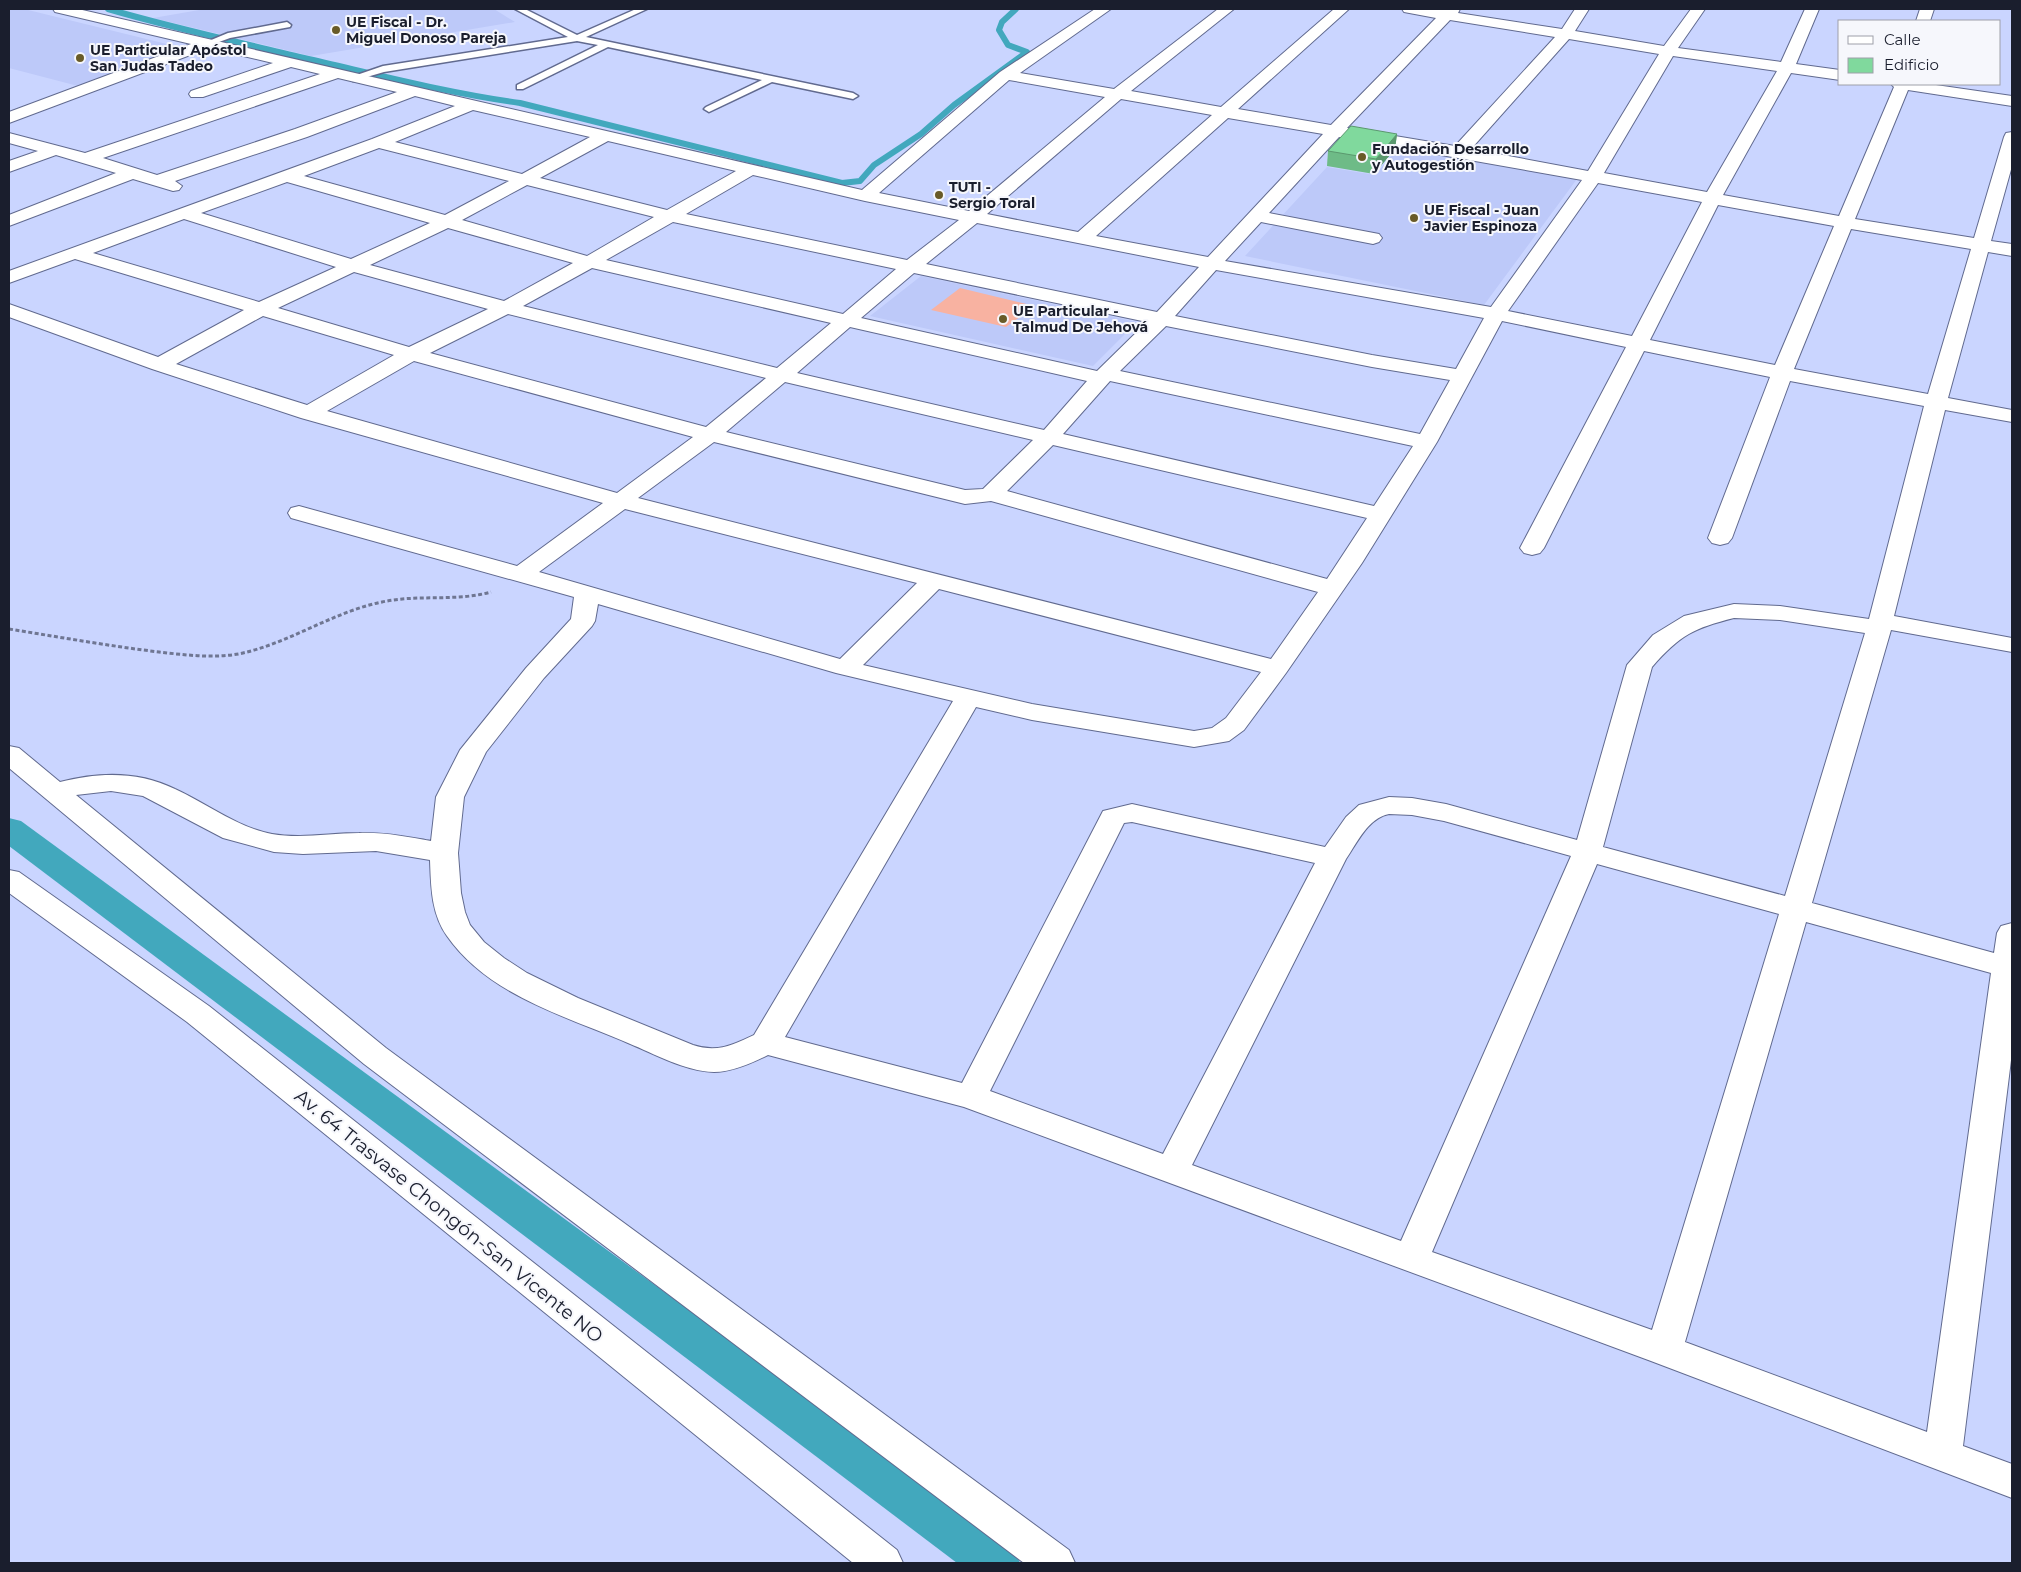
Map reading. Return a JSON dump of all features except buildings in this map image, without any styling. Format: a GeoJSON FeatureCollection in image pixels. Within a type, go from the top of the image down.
{"type":"FeatureCollection","features":[{"type":"Feature","properties":{"kind":"street"},"geometry":{"type":"LineString","coordinates":[[60,9],[411,92],[866,196],[1213,264],[1496,314],[1782,373],[2012,416]]}},
{"type":"Feature","properties":{"kind":"street"},"geometry":{"type":"LineString","coordinates":[[866,196],[1006,75],[1104,9]]}},
{"type":"Feature","properties":{"kind":"street"},"geometry":{"type":"LineString","coordinates":[[521,574],[710,434],[911,266],[972,218],[1116,95],[1227,9]]}},
{"type":"Feature","properties":{"kind":"street"},"geometry":{"type":"LineString","coordinates":[[1081,239],[1342,9]]}},
{"type":"Feature","properties":{"kind":"street"},"geometry":{"type":"LineString","coordinates":[[1409,9],[1451,12],[1668,51],[1838,75]]}},
{"type":"Feature","properties":{"kind":"street"},"geometry":{"type":"LineString","coordinates":[[1459,152],[1566,34],[1582,9]]}},
{"type":"Feature","properties":{"kind":"street"},"geometry":{"type":"LineString","coordinates":[[299,513],[521,574],[846,668],[1032,712],[1194,739],[1220,735],[1235,724],[1277,668],[1332,588],[1426,442],[1496,314],[1593,177],[1668,51],[1698,9]]}},
{"type":"Feature","properties":{"kind":"street"},"geometry":{"type":"LineString","coordinates":[[1532,548],[1713,198],[1787,67],[1812,9]]}},
{"type":"Feature","properties":{"kind":"street"},"geometry":{"type":"LineString","coordinates":[[991,494],[1050,436],[1104,376],[1213,264],[1335,131],[1451,12]]}},
{"type":"Feature","properties":{"kind":"street"},"geometry":{"type":"LineString","coordinates":[[9,118],[208,44]]}},
{"type":"Feature","properties":{"kind":"street"},"geometry":{"type":"LineString","coordinates":[[197,94],[289,63]]}},
{"type":"Feature","properties":{"kind":"street"},"geometry":{"type":"LineString","coordinates":[[86,158],[336,74]]}},
{"type":"Feature","properties":{"kind":"street"},"geometry":{"type":"LineString","coordinates":[[1006,75],[1459,152],[1846,223],[2012,250]]}},
{"type":"Feature","properties":{"kind":"street"},"geometry":{"type":"LineString","coordinates":[[1720,538],[1782,373],[1903,85]]}},
{"type":"Feature","properties":{"kind":"street"},"geometry":{"type":"LineString","coordinates":[[1909,85],[2012,101]]}},
{"type":"Feature","properties":{"kind":"street"},"geometry":{"type":"LineString","coordinates":[[157,181],[411,92]]}},
{"type":"Feature","properties":{"kind":"street"},"geometry":{"type":"LineString","coordinates":[[9,277],[378,143],[471,105]]}},
{"type":"Feature","properties":{"kind":"street"},"geometry":{"type":"LineString","coordinates":[[159,365],[259,310],[448,221],[605,136]]}},
{"type":"Feature","properties":{"kind":"street"},"geometry":{"type":"LineString","coordinates":[[1664,1350],[1880,624],[1936,402],[2012,137]]}},
{"type":"Feature","properties":{"kind":"street"},"geometry":{"type":"LineString","coordinates":[[9,138],[52,151],[86,158],[220,199]]}},
{"type":"Feature","properties":{"kind":"street"},"geometry":{"type":"LineString","coordinates":[[378,143],[524,181],[671,216],[1161,319],[1463,376]]}},
{"type":"Feature","properties":{"kind":"street"},"geometry":{"type":"LineString","coordinates":[[9,167],[52,151]]}},
{"type":"Feature","properties":{"kind":"street"},"geometry":{"type":"LineString","coordinates":[[309,413],[411,354],[506,308],[590,262],[750,170]]}},
{"type":"Feature","properties":{"kind":"street"},"geometry":{"type":"LineString","coordinates":[[9,221],[133,173]]}},
{"type":"Feature","properties":{"kind":"street"},"geometry":{"type":"LineString","coordinates":[[286,176],[590,262],[1104,376],[1426,442]]}},
{"type":"Feature","properties":{"kind":"street"},"geometry":{"type":"LineString","coordinates":[[182,213],[353,266],[506,308],[780,375],[1050,436],[1380,514]]}},
{"type":"Feature","properties":{"kind":"street"},"geometry":{"type":"LineString","coordinates":[[1257,216],[1373,238]]}},
{"type":"Feature","properties":{"kind":"street"},"geometry":{"type":"LineString","coordinates":[[72,253],[411,354],[710,434],[965,497],[991,494],[1332,588]]}},
{"type":"Feature","properties":{"kind":"street"},"geometry":{"type":"LineString","coordinates":[[9,310],[159,365],[309,413],[622,501],[1277,668]]}},
{"type":"Feature","properties":{"kind":"street"},"geometry":{"type":"LineString","coordinates":[[846,668],[933,581]]}},
{"type":"Feature","properties":{"kind":"street"},"geometry":{"type":"LineString","coordinates":[[587,593],[583,621],[535,673],[472,750],[450,796],[444,853],[448,901],[457,929],[474,951],[512,979],[635,1034],[708,1060],[724,1059],[765,1043],[971,1097],[1664,1350],[2012,1480]]}},
{"type":"Feature","properties":{"kind":"street"},"geometry":{"type":"LineString","coordinates":[[1411,1259],[1588,850],[1640,665],[1662,640],[1693,621],[1734,612],[1780,613],[1880,624],[2012,645]]}},
{"type":"Feature","properties":{"kind":"street"},"geometry":{"type":"LineString","coordinates":[[765,1043],[968,697]]}},
{"type":"Feature","properties":{"kind":"street"},"geometry":{"type":"LineString","coordinates":[[9,754],[375,1056],[1055,1563]]}},
{"type":"Feature","properties":{"kind":"street"},"geometry":{"type":"LineString","coordinates":[[55,792],[74,786],[97,783],[134,785],[165,794],[214,824],[258,840],[297,846],[376,842],[444,853]]}},
{"type":"Feature","properties":{"kind":"street"},"geometry":{"type":"LineString","coordinates":[[1172,1170],[1332,858],[1361,818],[1375,808],[1396,804],[1446,813],[1588,850],[2009,967]]}},
{"type":"Feature","properties":{"kind":"street"},"geometry":{"type":"LineString","coordinates":[[971,1097],[1113,818],[1132,813],[1332,858]]}},
{"type":"Feature","properties":{"kind":"street","name":"Av. 64 Trasvase Chongón-San Vicente NO"},"geometry":{"type":"LineString","coordinates":[[9,879],[198,1014],[883,1563]]}},
{"type":"Feature","properties":{"kind":"street"},"geometry":{"type":"LineString","coordinates":[[1943,1455],[2012,933]]}},
{"type":"Feature","properties":{"kind":"lane"},"geometry":{"type":"LineString","coordinates":[[519,9],[577,38],[853,96]]}},
{"type":"Feature","properties":{"kind":"lane"},"geometry":{"type":"LineString","coordinates":[[354,78],[383,69],[577,38],[643,9]]}},
{"type":"Feature","properties":{"kind":"lane"},"geometry":{"type":"LineString","coordinates":[[208,44],[228,36],[287,25]]}},
{"type":"Feature","properties":{"kind":"lane"},"geometry":{"type":"LineString","coordinates":[[520,87],[607,44]]}},
{"type":"Feature","properties":{"kind":"lane"},"geometry":{"type":"LineString","coordinates":[[709,109],[772,79]]}},
{"type":"Feature","properties":{"kind":"path"},"geometry":{"type":"LineString","coordinates":[[9,628],[139,649],[205,656],[225,656],[249,652],[348,612],[383,601],[452,599],[481,595],[505,586],[521,574]]}},
{"type":"Feature","properties":{"kind":"shaded area","name":"UE Particular Apóstol San Judas Tadeo"},"geometry":{"type":"Polygon","coordinates":[[[9,9],[24,9],[179,47],[78,86],[9,68],[9,9]]]}},
{"type":"Feature","properties":{"kind":"shaded area","name":"UE Fiscal - Dr. Miguel Donoso Pareja"},"geometry":{"type":"Polygon","coordinates":[[[205,9],[494,9],[515,22],[311,56],[153,18],[205,9]]]}},
{"type":"Feature","properties":{"kind":"shaded area","name":"UE Fiscal - Juan Javier Espinoza"},"geometry":{"type":"Polygon","coordinates":[[[1398,148],[1577,179],[1484,305],[1245,256],[1327,167],[1375,175],[1398,148]]]}},
{"type":"Feature","properties":{"kind":"shaded area","name":"UE Particular - Talmud De Jehová"},"geometry":{"type":"Polygon","coordinates":[[[921,276],[1137,322],[1093,366],[870,316],[921,276]]]}},
{"type":"Feature","properties":{"kind":"shaded area"},"geometry":{"type":"Polygon","coordinates":[[[960,288],[1035,306],[1006,327],[931,310],[960,288]]]}},
{"type":"Feature","properties":{"kind":"waterway"},"geometry":{"type":"LineString","coordinates":[[108,9],[206,35],[384,77],[438,89],[520,103],[842,183],[860,181],[874,165],[921,134],[954,105],[1027,52],[1008,45],[999,30],[1002,22],[1016,9]]}},
{"type":"Feature","properties":{"kind":"waterway"},"geometry":{"type":"LineString","coordinates":[[9,829],[995,1563]]}},
{"type":"Feature","properties":{"kind":"place","name":"UE Fiscal - Dr. Miguel Donoso Pareja"},"geometry":{"type":"Point","coordinates":[336,30]}},
{"type":"Feature","properties":{"kind":"place","name":"UE Particular Apóstol San Judas Tadeo"},"geometry":{"type":"Point","coordinates":[80,58]}},
{"type":"Feature","properties":{"kind":"place","name":"Fundación Desarrollo y Autogestión"},"geometry":{"type":"Point","coordinates":[1362,157]}},
{"type":"Feature","properties":{"kind":"place","name":"TUTI - Sergio Toral"},"geometry":{"type":"Point","coordinates":[939,195]}},
{"type":"Feature","properties":{"kind":"place","name":"UE Fiscal - Juan Javier Espinoza"},"geometry":{"type":"Point","coordinates":[1414,218]}},
{"type":"Feature","properties":{"kind":"place","name":"UE Particular - Talmud De Jehová"},"geometry":{"type":"Point","coordinates":[1003,319]}}]}
